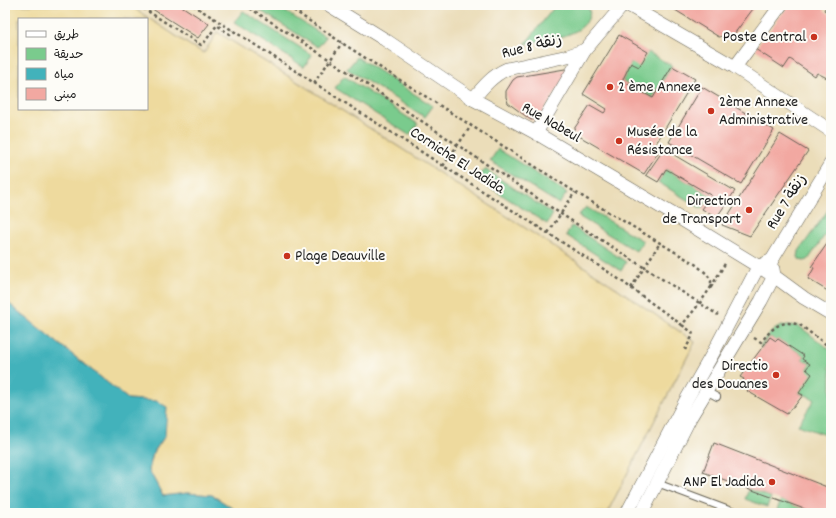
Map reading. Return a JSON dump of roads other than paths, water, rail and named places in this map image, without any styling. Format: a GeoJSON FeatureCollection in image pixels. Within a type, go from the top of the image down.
{"type":"FeatureCollection","features":[{"type":"Feature","properties":{"kind":"street","name":"Rue Nabeul"},"geometry":{"type":"LineString","coordinates":[[329,5],[384,39],[473,99],[536,133],[670,213],[774,276],[804,298],[831,314]]}},
{"type":"Feature","properties":{"kind":"street","name":"Rue 8 زنقة"},"geometry":{"type":"LineString","coordinates":[[536,133],[585,50],[623,5]]}},
{"type":"Feature","properties":{"kind":"street"},"geometry":{"type":"LineString","coordinates":[[628,5],[735,67],[831,131]]}},
{"type":"Feature","properties":{"kind":"street"},"geometry":{"type":"LineString","coordinates":[[735,67],[781,5]]}},
{"type":"Feature","properties":{"kind":"street","name":"Rue 8 زنقة"},"geometry":{"type":"LineString","coordinates":[[473,99],[489,81],[507,69],[568,56],[585,50]]}},
{"type":"Feature","properties":{"kind":"street","name":"Rue 7 زنقة"},"geometry":{"type":"LineString","coordinates":[[772,260],[831,163]]}},
{"type":"Feature","properties":{"kind":"street"},"geometry":{"type":"LineString","coordinates":[[627,513],[674,437],[711,394],[715,378],[743,332],[774,276],[772,260],[758,267],[702,371],[674,437],[657,483],[642,513]]}},
{"type":"Feature","properties":{"kind":"street"},"geometry":{"type":"LineString","coordinates":[[702,371],[715,378]]}},
{"type":"Feature","properties":{"kind":"lane"},"geometry":{"type":"LineString","coordinates":[[657,483],[737,513]]}},
{"type":"Feature","properties":{"kind":"water"},"geometry":{"type":"Polygon","coordinates":[[[5,300],[128,399],[157,401],[167,407],[165,436],[153,453],[149,470],[163,496],[187,493],[212,495],[240,513],[5,513],[5,300]]]}},
{"type":"Feature","properties":{"kind":"place","name":"Poste Central"},"geometry":{"type":"Point","coordinates":[814,37]}},
{"type":"Feature","properties":{"kind":"place","name":"2 ème Annexe"},"geometry":{"type":"Point","coordinates":[610,87]}},
{"type":"Feature","properties":{"kind":"place","name":"2ème Annexe Administrative"},"geometry":{"type":"Point","coordinates":[711,111]}},
{"type":"Feature","properties":{"kind":"place","name":"Musée de la Résistance"},"geometry":{"type":"Point","coordinates":[619,141]}},
{"type":"Feature","properties":{"kind":"place","name":"Direction de Transport"},"geometry":{"type":"Point","coordinates":[749,210]}},
{"type":"Feature","properties":{"kind":"place","name":"Plage Deauville"},"geometry":{"type":"Point","coordinates":[287,256]}},
{"type":"Feature","properties":{"kind":"place","name":"Directio des Douanes"},"geometry":{"type":"Point","coordinates":[776,375]}},
{"type":"Feature","properties":{"kind":"place","name":"ANP El Jadida"},"geometry":{"type":"Point","coordinates":[772,482]}}]}
